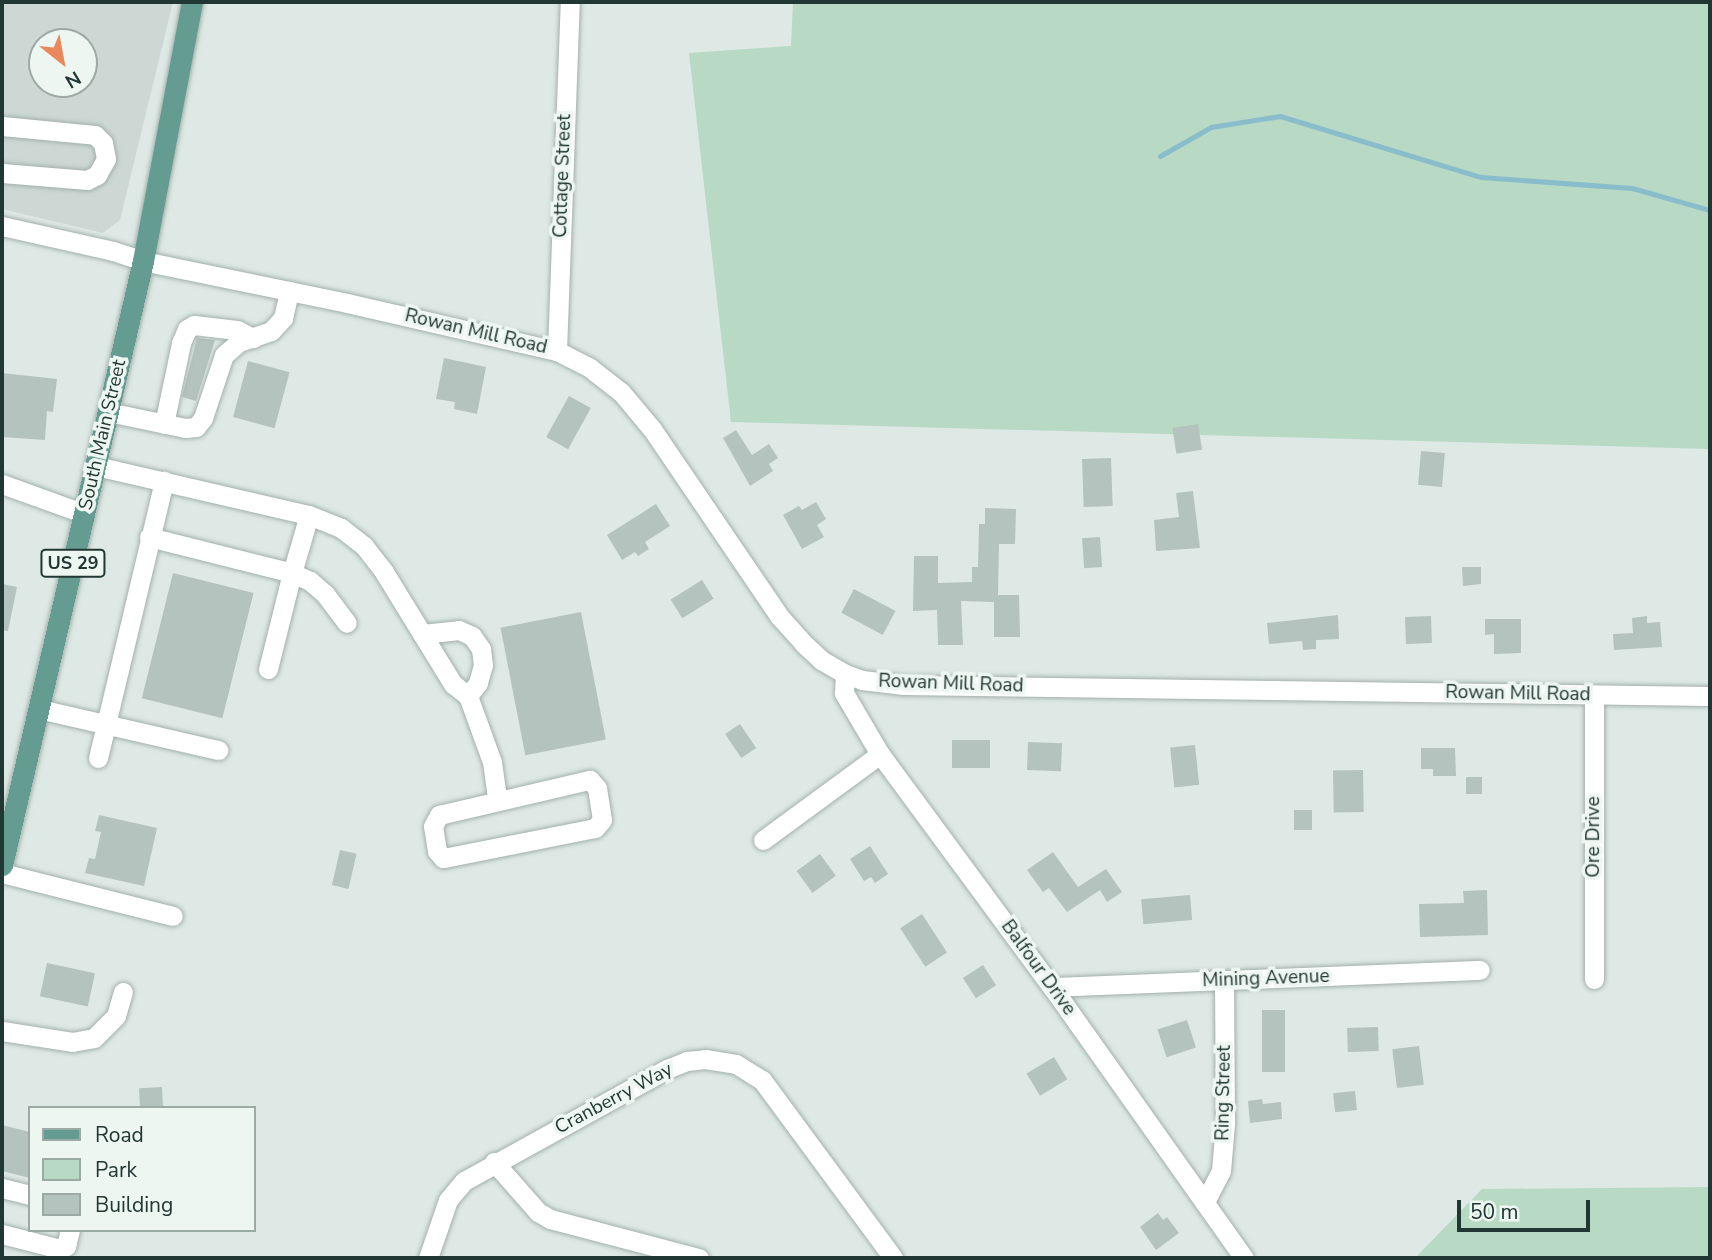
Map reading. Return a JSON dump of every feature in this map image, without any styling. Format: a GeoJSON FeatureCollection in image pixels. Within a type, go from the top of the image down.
{"type":"FeatureCollection","features":[{"type":"Feature","properties":{"kind":"main road","name":"South Main Street"},"geometry":{"type":"LineString","coordinates":[[2,865],[143,261],[192,2]]}},
{"type":"Feature","properties":{"kind":"street","name":"Cottage Street"},"geometry":{"type":"LineString","coordinates":[[557,351],[570,2]]}},
{"type":"Feature","properties":{"kind":"street"},"geometry":{"type":"LineString","coordinates":[[2,126],[95,135],[103,143],[106,159],[97,174],[87,180],[2,173]]}},
{"type":"Feature","properties":{"kind":"street","name":"Rowan Mill Road"},"geometry":{"type":"LineString","coordinates":[[2,226],[113,251],[143,261],[557,351],[590,368],[621,392],[652,429],[779,616],[821,660],[845,674],[880,684],[1710,696]]}},
{"type":"Feature","properties":{"kind":"street"},"geometry":{"type":"LineString","coordinates":[[164,424],[181,342],[187,329],[194,326],[245,334],[271,331],[283,318],[289,291]]}},
{"type":"Feature","properties":{"kind":"street"},"geometry":{"type":"LineString","coordinates":[[108,412],[185,428],[196,426],[203,418],[224,355],[245,334]]}},
{"type":"Feature","properties":{"kind":"street"},"geometry":{"type":"LineString","coordinates":[[96,466],[309,515],[341,528],[364,546],[453,684],[468,696],[492,762],[497,799]]}},
{"type":"Feature","properties":{"kind":"street"},"geometry":{"type":"LineString","coordinates":[[98,758],[164,481]]}},
{"type":"Feature","properties":{"kind":"street"},"geometry":{"type":"LineString","coordinates":[[2,484],[85,514]]}},
{"type":"Feature","properties":{"kind":"street"},"geometry":{"type":"LineString","coordinates":[[268,669],[309,515]]}},
{"type":"Feature","properties":{"kind":"street"},"geometry":{"type":"LineString","coordinates":[[149,537],[292,573],[310,581],[325,594],[347,623]]}},
{"type":"Feature","properties":{"kind":"street"},"geometry":{"type":"LineString","coordinates":[[422,634],[459,630],[471,636],[481,649],[483,665],[478,683],[468,696]]}},
{"type":"Feature","properties":{"kind":"street","name":"Balfour Drive"},"geometry":{"type":"LineString","coordinates":[[845,674],[844,693],[850,707],[880,754],[1052,987],[1244,1258]]}},
{"type":"Feature","properties":{"kind":"street","name":"Ore Drive"},"geometry":{"type":"LineString","coordinates":[[1594,695],[1594,979]]}},
{"type":"Feature","properties":{"kind":"street"},"geometry":{"type":"LineString","coordinates":[[39,709],[218,750]]}},
{"type":"Feature","properties":{"kind":"street"},"geometry":{"type":"LineString","coordinates":[[762,840],[880,754]]}},
{"type":"Feature","properties":{"kind":"street"},"geometry":{"type":"LineString","coordinates":[[590,779],[597,788],[602,820],[595,828],[443,858],[437,851],[433,825],[439,815],[497,799],[590,779]]}},
{"type":"Feature","properties":{"kind":"street"},"geometry":{"type":"LineString","coordinates":[[2,873],[173,916]]}},
{"type":"Feature","properties":{"kind":"street","name":"Mining Avenue"},"geometry":{"type":"LineString","coordinates":[[1052,987],[1480,970]]}},
{"type":"Feature","properties":{"kind":"street","name":"Ring Street"},"geometry":{"type":"LineString","coordinates":[[1205,1202],[1221,1171],[1225,1123],[1224,980]]}},
{"type":"Feature","properties":{"kind":"street"},"geometry":{"type":"LineString","coordinates":[[2,1031],[72,1042],[94,1038],[116,1016],[123,992]]}},
{"type":"Feature","properties":{"kind":"street","name":"Cranberry Way"},"geometry":{"type":"LineString","coordinates":[[428,1258],[448,1200],[464,1181],[494,1162],[667,1069],[687,1061],[720,1060],[751,1071],[775,1094],[893,1258]]}},
{"type":"Feature","properties":{"kind":"street"},"geometry":{"type":"LineString","coordinates":[[494,1162],[538,1212],[550,1219],[698,1258]]}},
{"type":"Feature","properties":{"kind":"street"},"geometry":{"type":"LineString","coordinates":[[2,1188],[28,1194]]}},
{"type":"Feature","properties":{"kind":"street"},"geometry":{"type":"LineString","coordinates":[[2,1234],[60,1249],[66,1247],[70,1232]]}},
{"type":"Feature","properties":{"kind":"shaded area"},"geometry":{"type":"Polygon","coordinates":[[[2,2],[173,2],[120,220],[103,233],[2,209],[2,2]]]}},
{"type":"Feature","properties":{"kind":"green space"},"geometry":{"type":"Polygon","coordinates":[[[793,2],[1710,2],[1710,449],[731,422],[689,53],[791,46],[793,2]]]}},
{"type":"Feature","properties":{"kind":"green space"},"geometry":{"type":"Polygon","coordinates":[[[1710,1187],[1710,1258],[1415,1258],[1482,1189],[1710,1187]]]}},
{"type":"Feature","properties":{"kind":"building"},"geometry":{"type":"Polygon","coordinates":[[[197,338],[215,340],[196,401],[182,397],[197,338]]]}},
{"type":"Feature","properties":{"kind":"building"},"geometry":{"type":"Polygon","coordinates":[[[444,358],[486,367],[477,414],[454,409],[455,402],[436,399],[444,358]]]}},
{"type":"Feature","properties":{"kind":"building"},"geometry":{"type":"Polygon","coordinates":[[[248,361],[290,372],[275,428],[233,417],[248,361]]]}},
{"type":"Feature","properties":{"kind":"building"},"geometry":{"type":"Polygon","coordinates":[[[2,373],[57,379],[53,412],[47,411],[45,440],[2,437],[2,373]]]}},
{"type":"Feature","properties":{"kind":"building"},"geometry":{"type":"Polygon","coordinates":[[[569,396],[591,408],[568,449],[546,437],[569,396]]]}},
{"type":"Feature","properties":{"kind":"building"},"geometry":{"type":"Polygon","coordinates":[[[1198,424],[1202,450],[1176,454],[1172,428],[1198,424]]]}},
{"type":"Feature","properties":{"kind":"building"},"geometry":{"type":"Polygon","coordinates":[[[736,430],[752,455],[769,444],[778,458],[769,464],[773,471],[750,486],[723,438],[736,430]]]}},
{"type":"Feature","properties":{"kind":"building"},"geometry":{"type":"Polygon","coordinates":[[[1421,451],[1445,453],[1442,487],[1418,485],[1421,451]]]}},
{"type":"Feature","properties":{"kind":"building"},"geometry":{"type":"Polygon","coordinates":[[[1111,458],[1113,506],[1084,507],[1082,459],[1111,458]]]}},
{"type":"Feature","properties":{"kind":"building"},"geometry":{"type":"Polygon","coordinates":[[[1193,491],[1200,548],[1156,551],[1154,520],[1179,517],[1176,493],[1193,491]]]}},
{"type":"Feature","properties":{"kind":"building"},"geometry":{"type":"Polygon","coordinates":[[[816,502],[826,519],[817,525],[824,537],[802,549],[783,515],[799,506],[802,510],[816,502]]]}},
{"type":"Feature","properties":{"kind":"building"},"geometry":{"type":"Polygon","coordinates":[[[656,504],[670,526],[645,542],[649,549],[638,556],[635,552],[622,560],[607,535],[656,504]]]}},
{"type":"Feature","properties":{"kind":"building"},"geometry":{"type":"Polygon","coordinates":[[[985,508],[1016,509],[1015,544],[999,544],[998,595],[1019,595],[1020,637],[994,637],[994,602],[961,601],[963,645],[938,645],[937,610],[913,611],[914,556],[938,556],[938,583],[972,582],[972,567],[978,567],[979,524],[985,524],[985,508]]]}},
{"type":"Feature","properties":{"kind":"building"},"geometry":{"type":"Polygon","coordinates":[[[1100,537],[1102,567],[1084,568],[1082,538],[1100,537]]]}},
{"type":"Feature","properties":{"kind":"building"},"geometry":{"type":"Polygon","coordinates":[[[1462,567],[1481,567],[1481,584],[1463,586],[1462,567]]]}},
{"type":"Feature","properties":{"kind":"building"},"geometry":{"type":"Polygon","coordinates":[[[173,573],[254,593],[222,718],[142,698],[173,573]]]}},
{"type":"Feature","properties":{"kind":"building"},"geometry":{"type":"Polygon","coordinates":[[[702,580],[714,599],[682,618],[671,600],[702,580]]]}},
{"type":"Feature","properties":{"kind":"building"},"geometry":{"type":"Polygon","coordinates":[[[2,584],[17,587],[8,631],[2,630],[2,584]]]}},
{"type":"Feature","properties":{"kind":"building"},"geometry":{"type":"Polygon","coordinates":[[[854,589],[895,611],[883,635],[841,613],[854,589]]]}},
{"type":"Feature","properties":{"kind":"building"},"geometry":{"type":"Polygon","coordinates":[[[581,612],[606,740],[525,755],[501,628],[581,612]]]}},
{"type":"Feature","properties":{"kind":"building"},"geometry":{"type":"Polygon","coordinates":[[[1338,615],[1339,639],[1316,640],[1316,649],[1303,650],[1302,641],[1269,644],[1267,623],[1338,615]]]}},
{"type":"Feature","properties":{"kind":"building"},"geometry":{"type":"Polygon","coordinates":[[[1431,616],[1432,643],[1406,644],[1405,617],[1431,616]]]}},
{"type":"Feature","properties":{"kind":"building"},"geometry":{"type":"Polygon","coordinates":[[[1647,616],[1647,623],[1660,622],[1662,647],[1614,650],[1613,634],[1633,633],[1632,618],[1647,616]]]}},
{"type":"Feature","properties":{"kind":"building"},"geometry":{"type":"Polygon","coordinates":[[[1485,619],[1521,619],[1521,653],[1494,654],[1494,634],[1485,635],[1485,619]]]}},
{"type":"Feature","properties":{"kind":"building"},"geometry":{"type":"Polygon","coordinates":[[[740,724],[756,748],[741,758],[725,734],[740,724]]]}},
{"type":"Feature","properties":{"kind":"building"},"geometry":{"type":"Polygon","coordinates":[[[952,740],[990,740],[990,768],[952,768],[952,740]]]}},
{"type":"Feature","properties":{"kind":"building"},"geometry":{"type":"Polygon","coordinates":[[[1028,742],[1062,743],[1061,771],[1027,770],[1028,742]]]}},
{"type":"Feature","properties":{"kind":"building"},"geometry":{"type":"Polygon","coordinates":[[[1195,745],[1199,785],[1174,787],[1170,748],[1195,745]]]}},
{"type":"Feature","properties":{"kind":"building"},"geometry":{"type":"Polygon","coordinates":[[[1421,748],[1455,748],[1456,776],[1433,776],[1433,769],[1421,769],[1421,748]]]}},
{"type":"Feature","properties":{"kind":"building"},"geometry":{"type":"Polygon","coordinates":[[[1363,770],[1364,812],[1334,813],[1333,771],[1363,770]]]}},
{"type":"Feature","properties":{"kind":"building"},"geometry":{"type":"Polygon","coordinates":[[[1466,777],[1482,777],[1482,794],[1466,794],[1466,777]]]}},
{"type":"Feature","properties":{"kind":"building"},"geometry":{"type":"Polygon","coordinates":[[[1294,810],[1312,810],[1312,830],[1294,830],[1294,810]]]}},
{"type":"Feature","properties":{"kind":"building"},"geometry":{"type":"Polygon","coordinates":[[[99,815],[157,828],[144,886],[85,873],[89,858],[95,859],[101,832],[95,831],[99,815]]]}},
{"type":"Feature","properties":{"kind":"building"},"geometry":{"type":"Polygon","coordinates":[[[870,846],[888,874],[875,883],[871,877],[864,881],[850,859],[870,846]]]}},
{"type":"Feature","properties":{"kind":"building"},"geometry":{"type":"Polygon","coordinates":[[[340,850],[357,854],[348,889],[332,885],[340,850]]]}},
{"type":"Feature","properties":{"kind":"building"},"geometry":{"type":"Polygon","coordinates":[[[1053,852],[1078,887],[1106,869],[1122,892],[1107,902],[1100,890],[1067,912],[1049,888],[1043,892],[1027,870],[1053,852]]]}},
{"type":"Feature","properties":{"kind":"building"},"geometry":{"type":"Polygon","coordinates":[[[820,854],[836,876],[812,893],[797,871],[820,854]]]}},
{"type":"Feature","properties":{"kind":"building"},"geometry":{"type":"Polygon","coordinates":[[[1487,890],[1488,935],[1420,937],[1419,904],[1464,903],[1463,891],[1487,890]]]}},
{"type":"Feature","properties":{"kind":"building"},"geometry":{"type":"Polygon","coordinates":[[[1190,895],[1192,920],[1143,924],[1141,899],[1190,895]]]}},
{"type":"Feature","properties":{"kind":"building"},"geometry":{"type":"Polygon","coordinates":[[[922,914],[947,953],[925,967],[900,928],[922,914]]]}},
{"type":"Feature","properties":{"kind":"building"},"geometry":{"type":"Polygon","coordinates":[[[47,963],[95,973],[88,1006],[40,996],[47,963]]]}},
{"type":"Feature","properties":{"kind":"building"},"geometry":{"type":"Polygon","coordinates":[[[983,965],[996,985],[976,998],[963,978],[983,965]]]}},
{"type":"Feature","properties":{"kind":"building"},"geometry":{"type":"Polygon","coordinates":[[[1262,1010],[1285,1010],[1285,1072],[1262,1072],[1262,1010]]]}},
{"type":"Feature","properties":{"kind":"building"},"geometry":{"type":"Polygon","coordinates":[[[1187,1020],[1196,1048],[1166,1057],[1158,1030],[1187,1020]]]}},
{"type":"Feature","properties":{"kind":"building"},"geometry":{"type":"Polygon","coordinates":[[[1378,1027],[1379,1051],[1348,1052],[1347,1028],[1378,1027]]]}},
{"type":"Feature","properties":{"kind":"building"},"geometry":{"type":"Polygon","coordinates":[[[1419,1046],[1424,1085],[1397,1088],[1392,1049],[1419,1046]]]}},
{"type":"Feature","properties":{"kind":"building"},"geometry":{"type":"Polygon","coordinates":[[[1054,1057],[1067,1079],[1040,1096],[1027,1073],[1054,1057]]]}},
{"type":"Feature","properties":{"kind":"building"},"geometry":{"type":"Polygon","coordinates":[[[162,1087],[163,1106],[140,1106],[139,1088],[162,1087]]]}},
{"type":"Feature","properties":{"kind":"building"},"geometry":{"type":"Polygon","coordinates":[[[1355,1091],[1357,1110],[1335,1112],[1333,1093],[1355,1091]]]}},
{"type":"Feature","properties":{"kind":"building"},"geometry":{"type":"Polygon","coordinates":[[[1262,1099],[1263,1104],[1281,1102],[1282,1119],[1250,1123],[1248,1101],[1262,1099]]]}},
{"type":"Feature","properties":{"kind":"building"},"geometry":{"type":"Polygon","coordinates":[[[2,1125],[28,1132],[28,1178],[2,1171],[2,1125]]]}},
{"type":"Feature","properties":{"kind":"building"},"geometry":{"type":"Polygon","coordinates":[[[1158,1213],[1163,1220],[1167,1217],[1179,1233],[1156,1250],[1140,1227],[1158,1213]]]}},
{"type":"Feature","properties":{"kind":"waterway"},"geometry":{"type":"LineString","coordinates":[[1160,156],[1211,127],[1280,116],[1481,177],[1632,188],[1710,210]]}}]}
